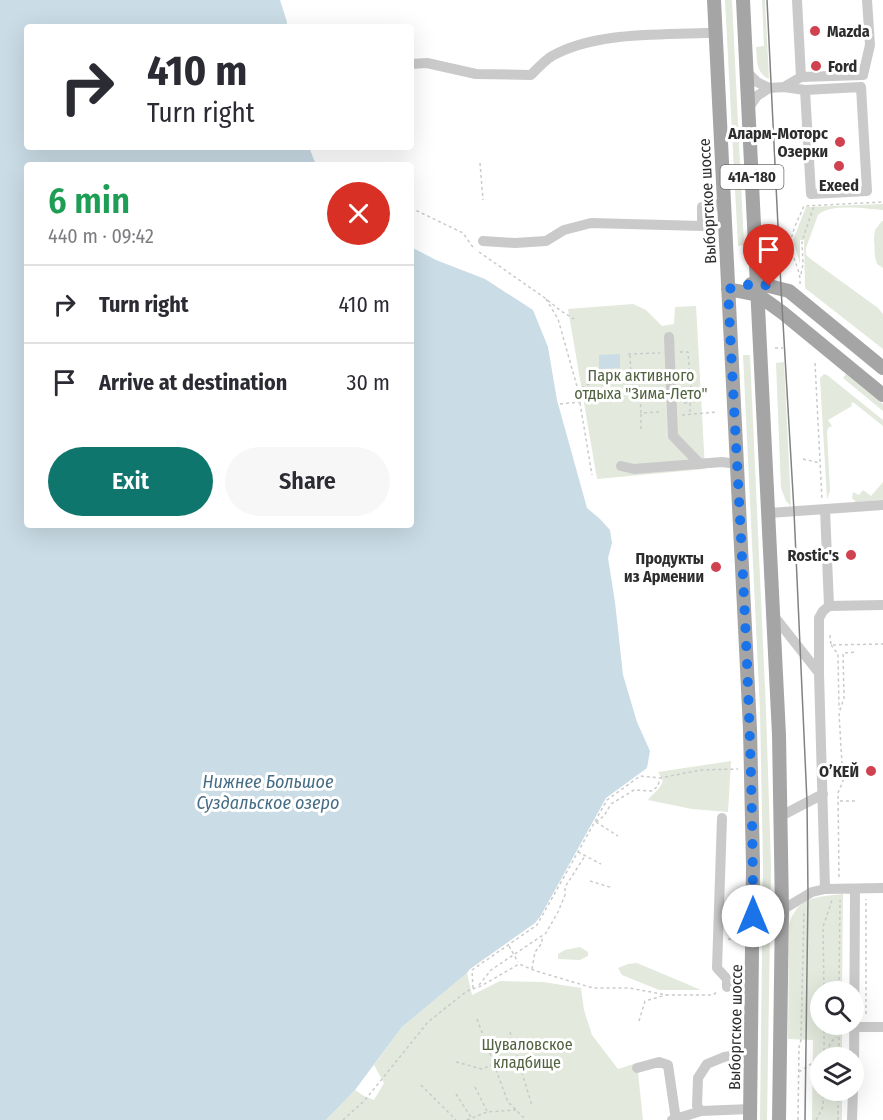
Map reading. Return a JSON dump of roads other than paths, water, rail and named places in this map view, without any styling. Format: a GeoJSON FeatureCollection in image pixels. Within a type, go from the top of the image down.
{"type":"FeatureCollection","features":[{"type":"Feature","properties":{"kind":"main road","name":"Выборгское шоссе"},"geometry":{"type":"LineString","coordinates":[[714,0],[752,803],[750,1115]]}},
{"type":"Feature","properties":{"kind":"main road","name":"41А-180"},"geometry":{"type":"LineString","coordinates":[[743,0],[779,735],[782,910],[779,1120]]}},
{"type":"Feature","properties":{"kind":"main road"},"geometry":{"type":"LineString","coordinates":[[728,289],[789,291],[883,368]]}},
{"type":"Feature","properties":{"kind":"main road"},"geometry":{"type":"LineString","coordinates":[[757,289],[883,394]]}},
{"type":"Feature","properties":{"kind":"street"},"geometry":{"type":"LineString","coordinates":[[796,0],[801,77]]}},
{"type":"Feature","properties":{"kind":"street"},"geometry":{"type":"LineString","coordinates":[[784,87],[801,77],[863,75],[870,45],[867,0]]}},
{"type":"Feature","properties":{"kind":"street"},"geometry":{"type":"LineString","coordinates":[[414,64],[427,63],[476,74],[531,75],[550,57],[587,42],[630,37],[716,33]]}},
{"type":"Feature","properties":{"kind":"street"},"geometry":{"type":"LineString","coordinates":[[746,71],[757,82],[769,88]]}},
{"type":"Feature","properties":{"kind":"street"},"geometry":{"type":"LineString","coordinates":[[748,109],[757,96],[769,88],[784,87],[805,90],[861,87],[867,191],[811,194],[805,90]]}},
{"type":"Feature","properties":{"kind":"street"},"geometry":{"type":"LineString","coordinates":[[483,241],[546,242],[564,230],[591,223],[702,226],[702,207],[715,206],[724,201]]}},
{"type":"Feature","properties":{"kind":"street"},"geometry":{"type":"LineString","coordinates":[[669,337],[673,436],[700,464]]}},
{"type":"Feature","properties":{"kind":"street"},"geometry":{"type":"LineString","coordinates":[[621,466],[634,469],[722,462],[737,464]]}},
{"type":"Feature","properties":{"kind":"street"},"geometry":{"type":"LineString","coordinates":[[769,513],[883,506]]}},
{"type":"Feature","properties":{"kind":"street"},"geometry":{"type":"LineString","coordinates":[[824,509],[829,606]]}},
{"type":"Feature","properties":{"kind":"street"},"geometry":{"type":"LineString","coordinates":[[825,889],[819,618],[829,606],[882,605]]}},
{"type":"Feature","properties":{"kind":"street"},"geometry":{"type":"LineString","coordinates":[[774,616],[819,673]]}},
{"type":"Feature","properties":{"kind":"street"},"geometry":{"type":"LineString","coordinates":[[807,657],[819,651]]}},
{"type":"Feature","properties":{"kind":"street"},"geometry":{"type":"LineString","coordinates":[[781,816],[823,794]]}},
{"type":"Feature","properties":{"kind":"street"},"geometry":{"type":"LineString","coordinates":[[722,818],[717,968],[727,979],[724,988]]}},
{"type":"Feature","properties":{"kind":"street"},"geometry":{"type":"LineString","coordinates":[[782,910],[812,892],[825,889],[883,888]]}},
{"type":"Feature","properties":{"kind":"street"},"geometry":{"type":"LineString","coordinates":[[855,889],[855,981]]}},
{"type":"Feature","properties":{"kind":"street"},"geometry":{"type":"LineString","coordinates":[[864,1027],[883,1027]]}},
{"type":"Feature","properties":{"kind":"street"},"geometry":{"type":"LineString","coordinates":[[701,1111],[697,1106],[698,1078],[706,1064],[751,1053]]}},
{"type":"Feature","properties":{"kind":"street"},"geometry":{"type":"LineString","coordinates":[[637,1068],[658,1062],[668,1065],[675,1119],[701,1111],[750,1115]]}},
{"type":"Feature","properties":{"kind":"street"},"geometry":{"type":"LineString","coordinates":[[852,1120],[853,1101]]}},
{"type":"Feature","properties":{"kind":"water","name":"Нижнее Большое Суздальское озеро"},"geometry":{"type":"Polygon","coordinates":[[[0,0],[280,0],[287,24],[24,24],[24,150],[310,150],[315,162],[24,162],[24,528],[414,528],[414,249],[436,260],[485,279],[533,310],[548,347],[557,400],[587,508],[610,530],[612,543],[608,558],[623,675],[637,722],[650,751],[647,768],[606,798],[535,923],[470,969],[402,1027],[355,1090],[326,1120],[0,1120],[0,0]]]}},
{"type":"Feature","properties":{"kind":"water"},"geometry":{"type":"Polygon","coordinates":[[[620,354],[620,368],[599,369],[599,355],[620,354]]]}},
{"type":"Feature","properties":{"kind":"tram line"},"geometry":{"type":"LineString","coordinates":[[767,0],[807,802],[805,1120]]}},
{"type":"Feature","properties":{"kind":"place","name":"Mazda"},"geometry":{"type":"Point","coordinates":[815,31]}},
{"type":"Feature","properties":{"kind":"place","name":"Ford"},"geometry":{"type":"Point","coordinates":[816,66]}},
{"type":"Feature","properties":{"kind":"place","name":"Аларм-Моторс Озерки"},"geometry":{"type":"Point","coordinates":[840,142]}},
{"type":"Feature","properties":{"kind":"place","name":"Exeed"},"geometry":{"type":"Point","coordinates":[839,166]}},
{"type":"Feature","properties":{"kind":"place","name":"Rostic's"},"geometry":{"type":"Point","coordinates":[851,555]}},
{"type":"Feature","properties":{"kind":"place","name":"Продукты из Армении"},"geometry":{"type":"Point","coordinates":[716,567]}},
{"type":"Feature","properties":{"kind":"place","name":"О’КЕЙ"},"geometry":{"type":"Point","coordinates":[871,771]}},
{"type":"Feature","properties":{"kind":"park label","name":"Парк активного отдыха \"Зима-Лето\""},"geometry":{"type":"Point","coordinates":[641,384]}},
{"type":"Feature","properties":{"kind":"park label","name":"Шуваловское кладбище"},"geometry":{"type":"Point","coordinates":[527,1053]}}]}
